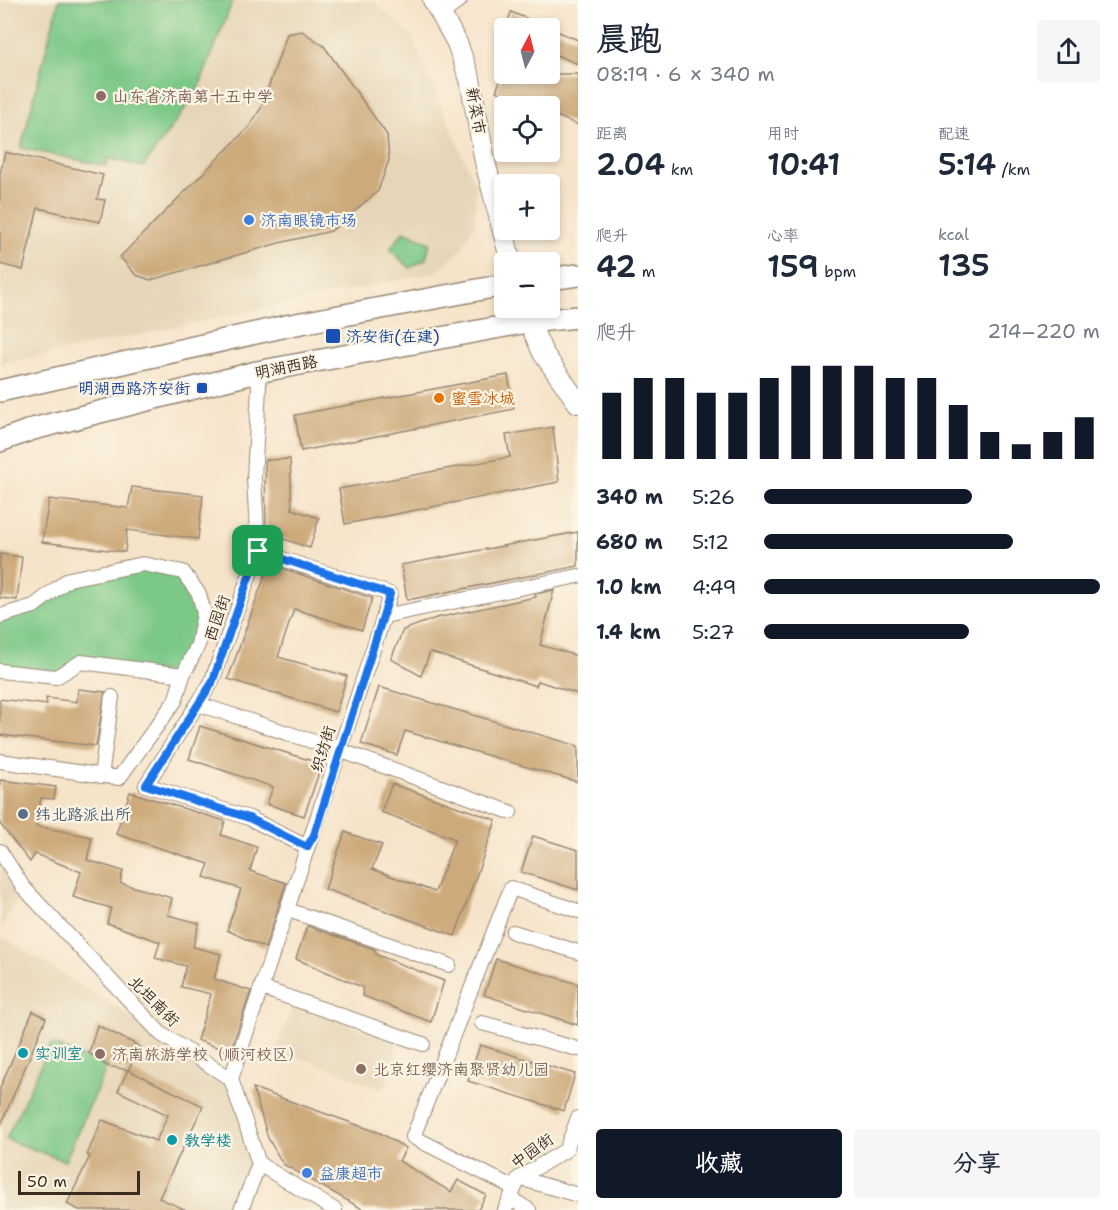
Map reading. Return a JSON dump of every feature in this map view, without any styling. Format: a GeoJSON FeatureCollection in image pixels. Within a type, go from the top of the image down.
{"type":"FeatureCollection","features":[{"type":"Feature","properties":{"kind":"main road","name":"新菜市"},"geometry":{"type":"LineString","coordinates":[[438,7],[470,79],[485,162],[508,252]]}},
{"type":"Feature","properties":{"kind":"main road"},"geometry":{"type":"LineString","coordinates":[[560,277],[578,275]]}},
{"type":"Feature","properties":{"kind":"main road"},"geometry":{"type":"LineString","coordinates":[[0,391],[281,327],[494,287]]}},
{"type":"Feature","properties":{"kind":"main road","name":"明湖西路"},"geometry":{"type":"LineString","coordinates":[[560,316],[578,317]]}},
{"type":"Feature","properties":{"kind":"main road","name":"明湖西路"},"geometry":{"type":"LineString","coordinates":[[0,441],[33,429],[257,372],[511,318]]}},
{"type":"Feature","properties":{"kind":"main road"},"geometry":{"type":"LineString","coordinates":[[526,318],[543,353],[578,403]]}},
{"type":"Feature","properties":{"kind":"street"},"geometry":{"type":"LineString","coordinates":[[438,7],[460,0]]}},
{"type":"Feature","properties":{"kind":"street","name":"西园街"},"geometry":{"type":"LineString","coordinates":[[257,372],[259,388],[254,478],[258,551],[212,683],[146,785],[249,818],[307,847]]}},
{"type":"Feature","properties":{"kind":"street"},"geometry":{"type":"LineString","coordinates":[[258,551],[390,594],[384,616],[578,576]]}},
{"type":"Feature","properties":{"kind":"street"},"geometry":{"type":"LineString","coordinates":[[0,616],[34,606],[69,579],[143,564],[183,572],[199,594],[204,613],[198,645],[183,675],[175,701],[119,778],[0,761]]}},
{"type":"Feature","properties":{"kind":"street","name":"织纺街"},"geometry":{"type":"LineString","coordinates":[[231,1080],[307,847],[314,835],[339,750],[384,616]]}},
{"type":"Feature","properties":{"kind":"street"},"geometry":{"type":"LineString","coordinates":[[0,671],[56,677],[81,662],[183,675]]}},
{"type":"Feature","properties":{"kind":"street"},"geometry":{"type":"LineString","coordinates":[[101,776],[112,697]]}},
{"type":"Feature","properties":{"kind":"street"},"geometry":{"type":"LineString","coordinates":[[198,704],[339,750],[510,812]]}},
{"type":"Feature","properties":{"kind":"street","name":"北坦南街"},"geometry":{"type":"LineString","coordinates":[[0,851],[23,887],[160,1034],[231,1080]]}},
{"type":"Feature","properties":{"kind":"street"},"geometry":{"type":"LineString","coordinates":[[530,1210],[512,1194],[413,1137],[511,888],[578,911]]}},
{"type":"Feature","properties":{"kind":"street"},"geometry":{"type":"LineString","coordinates":[[288,910],[449,965]]}},
{"type":"Feature","properties":{"kind":"street"},"geometry":{"type":"LineString","coordinates":[[513,932],[578,952]]}},
{"type":"Feature","properties":{"kind":"street"},"geometry":{"type":"LineString","coordinates":[[262,988],[423,1044]]}},
{"type":"Feature","properties":{"kind":"street"},"geometry":{"type":"LineString","coordinates":[[482,1023],[578,1049]]}},
{"type":"Feature","properties":{"kind":"street"},"geometry":{"type":"LineString","coordinates":[[231,1080],[258,1164],[241,1210]]}},
{"type":"Feature","properties":{"kind":"street","name":"中园街"},"geometry":{"type":"LineString","coordinates":[[512,1194],[566,1150],[578,1118]]}},
{"type":"Feature","properties":{"kind":"street"},"geometry":{"type":"LineString","coordinates":[[258,1164],[335,1210]]}},
{"type":"Feature","properties":{"kind":"street"},"geometry":{"type":"LineString","coordinates":[[512,1194],[578,1195]]}},
{"type":"Feature","properties":{"kind":"shaded area"},"geometry":{"type":"Polygon","coordinates":[[[0,0],[372,0],[411,35],[476,186],[475,223],[462,249],[437,272],[0,364],[0,0]]]}},
{"type":"Feature","properties":{"kind":"shaded area"},"geometry":{"type":"Polygon","coordinates":[[[0,851],[23,887],[0,931],[0,851]]]}},
{"type":"Feature","properties":{"kind":"shaded area","name":"济南旅游学校（顺河校区）"},"geometry":{"type":"Polygon","coordinates":[[[0,935],[231,1079],[259,1164],[241,1210],[0,1210],[0,935]]]}},
{"type":"Feature","properties":{"kind":"shaded area","name":"北京红缨济南聚贤幼儿园"},"geometry":{"type":"Polygon","coordinates":[[[293,1005],[399,1043],[384,1090],[277,1048],[293,1005]]]}},
{"type":"Feature","properties":{"kind":"green space"},"geometry":{"type":"Polygon","coordinates":[[[59,0],[233,0],[197,92],[143,167],[108,158],[107,166],[21,148],[59,0]]]}},
{"type":"Feature","properties":{"kind":"green space"},"geometry":{"type":"Polygon","coordinates":[[[404,231],[430,243],[426,259],[410,268],[390,249],[404,231]]]}},
{"type":"Feature","properties":{"kind":"green space"},"geometry":{"type":"Polygon","coordinates":[[[143,564],[183,572],[204,613],[183,675],[81,662],[56,677],[0,671],[0,616],[34,606],[69,579],[143,564]]]}},
{"type":"Feature","properties":{"kind":"green space"},"geometry":{"type":"Polygon","coordinates":[[[51,1044],[107,1066],[65,1161],[6,1139],[51,1044]]]}},
{"type":"Feature","properties":{"kind":"building"},"geometry":{"type":"Polygon","coordinates":[[[511,12],[525,18],[509,18],[511,12]]]}},
{"type":"Feature","properties":{"kind":"building"},"geometry":{"type":"Polygon","coordinates":[[[302,31],[324,46],[387,135],[389,160],[378,191],[331,231],[279,243],[151,280],[136,275],[120,257],[249,127],[261,108],[287,34],[302,31]]]}},
{"type":"Feature","properties":{"kind":"building"},"geometry":{"type":"Polygon","coordinates":[[[560,32],[578,40],[578,64],[560,57],[560,32]]]}},
{"type":"Feature","properties":{"kind":"building"},"geometry":{"type":"Polygon","coordinates":[[[560,74],[578,74],[578,125],[560,118],[560,96],[508,96],[496,91],[499,84],[560,84],[560,74]]]}},
{"type":"Feature","properties":{"kind":"building"},"geometry":{"type":"Polygon","coordinates":[[[5,152],[103,175],[97,199],[105,200],[100,222],[38,208],[23,270],[0,264],[0,174],[5,152]]]}},
{"type":"Feature","properties":{"kind":"building"},"geometry":{"type":"Polygon","coordinates":[[[508,375],[514,409],[301,451],[295,415],[508,375]]]}},
{"type":"Feature","properties":{"kind":"building"},"geometry":{"type":"Polygon","coordinates":[[[553,427],[559,482],[345,524],[339,489],[510,457],[506,435],[553,427]]]}},
{"type":"Feature","properties":{"kind":"building"},"geometry":{"type":"Polygon","coordinates":[[[290,459],[292,509],[319,518],[310,548],[266,533],[265,460],[290,459]]]}},
{"type":"Feature","properties":{"kind":"building"},"geometry":{"type":"Polygon","coordinates":[[[132,487],[203,495],[198,539],[127,530],[125,552],[42,542],[49,499],[128,508],[132,487]]]}},
{"type":"Feature","properties":{"kind":"building"},"geometry":{"type":"Polygon","coordinates":[[[578,532],[578,566],[407,600],[401,565],[578,532]]]}},
{"type":"Feature","properties":{"kind":"building"},"geometry":{"type":"Polygon","coordinates":[[[0,554],[22,557],[17,600],[0,598],[0,554]]]}},
{"type":"Feature","properties":{"kind":"building"},"geometry":{"type":"Polygon","coordinates":[[[269,564],[372,598],[362,630],[294,609],[278,657],[347,676],[336,712],[228,679],[269,564]]]}},
{"type":"Feature","properties":{"kind":"building"},"geometry":{"type":"Polygon","coordinates":[[[554,590],[540,645],[578,656],[578,694],[538,681],[536,686],[430,652],[421,676],[391,659],[403,630],[436,618],[536,597],[535,594],[554,590]]]}},
{"type":"Feature","properties":{"kind":"building"},"geometry":{"type":"Polygon","coordinates":[[[379,687],[578,746],[578,782],[405,731],[397,755],[361,744],[379,687]]]}},
{"type":"Feature","properties":{"kind":"building"},"geometry":{"type":"Polygon","coordinates":[[[78,689],[105,692],[96,746],[0,735],[0,699],[47,705],[46,698],[77,702],[78,689]]]}},
{"type":"Feature","properties":{"kind":"building"},"geometry":{"type":"Polygon","coordinates":[[[200,726],[322,764],[304,816],[267,804],[273,787],[189,759],[200,726]]]}},
{"type":"Feature","properties":{"kind":"building"},"geometry":{"type":"Polygon","coordinates":[[[0,780],[56,787],[54,799],[41,798],[36,826],[92,837],[87,860],[123,871],[120,883],[172,898],[168,915],[199,923],[193,947],[221,954],[214,979],[251,991],[230,1052],[197,1040],[211,994],[181,987],[186,966],[155,958],[160,942],[107,923],[111,908],[73,897],[81,872],[35,854],[30,862],[0,824],[0,780]]]}},
{"type":"Feature","properties":{"kind":"building"},"geometry":{"type":"Polygon","coordinates":[[[392,784],[496,820],[455,936],[325,889],[345,832],[382,845],[372,869],[435,892],[455,839],[381,812],[392,784]]]}},
{"type":"Feature","properties":{"kind":"building"},"geometry":{"type":"Polygon","coordinates":[[[130,792],[225,821],[221,835],[257,847],[250,871],[286,883],[265,948],[227,930],[241,889],[204,877],[209,864],[116,834],[130,792]]]}},
{"type":"Feature","properties":{"kind":"building"},"geometry":{"type":"Polygon","coordinates":[[[533,836],[578,850],[578,890],[521,872],[533,836]]]}},
{"type":"Feature","properties":{"kind":"building"},"geometry":{"type":"Polygon","coordinates":[[[307,926],[374,949],[377,955],[444,981],[431,1022],[363,996],[362,987],[296,959],[307,926]]]}},
{"type":"Feature","properties":{"kind":"building"},"geometry":{"type":"Polygon","coordinates":[[[496,959],[578,984],[578,1025],[484,995],[496,959]]]}},
{"type":"Feature","properties":{"kind":"building","name":"实训室"},"geometry":{"type":"Polygon","coordinates":[[[33,1011],[46,1018],[0,1127],[0,1088],[33,1011]]]}},
{"type":"Feature","properties":{"kind":"building"},"geometry":{"type":"Polygon","coordinates":[[[97,1025],[141,1047],[128,1070],[107,1066],[89,1053],[97,1025]]]}},
{"type":"Feature","properties":{"kind":"building"},"geometry":{"type":"Polygon","coordinates":[[[480,1045],[575,1074],[564,1111],[468,1081],[480,1045]]]}},
{"type":"Feature","properties":{"kind":"building","name":"教学楼"},"geometry":{"type":"Polygon","coordinates":[[[128,1070],[203,1106],[159,1198],[186,1210],[79,1210],[67,1204],[90,1156],[87,1155],[102,1120],[156,1141],[168,1115],[118,1091],[128,1070]]]}},
{"type":"Feature","properties":{"kind":"building"},"geometry":{"type":"Polygon","coordinates":[[[253,1088],[380,1133],[406,1148],[399,1161],[451,1192],[458,1180],[486,1195],[478,1210],[364,1210],[283,1164],[268,1138],[253,1088]]]}},
{"type":"Feature","properties":{"kind":"place","name":"山东省济南第十五中学"},"geometry":{"type":"Point","coordinates":[101,96]}},
{"type":"Feature","properties":{"kind":"place","name":"济南眼镜市场"},"geometry":{"type":"Point","coordinates":[249,220]}},
{"type":"Feature","properties":{"kind":"place","name":"济安街(在建)"},"geometry":{"type":"Point","coordinates":[333,336]}},
{"type":"Feature","properties":{"kind":"place","name":"明湖西路济安街"},"geometry":{"type":"Point","coordinates":[202,388]}},
{"type":"Feature","properties":{"kind":"place","name":"蜜雪冰城"},"geometry":{"type":"Point","coordinates":[439,398]}},
{"type":"Feature","properties":{"kind":"place","name":"纬北路派出所"},"geometry":{"type":"Point","coordinates":[23,814]}},
{"type":"Feature","properties":{"kind":"place","name":"实训室"},"geometry":{"type":"Point","coordinates":[23,1053]}},
{"type":"Feature","properties":{"kind":"place","name":"济南旅游学校（顺河校区）"},"geometry":{"type":"Point","coordinates":[100,1054]}},
{"type":"Feature","properties":{"kind":"place","name":"北京红缨济南聚贤幼儿园"},"geometry":{"type":"Point","coordinates":[361,1069]}},
{"type":"Feature","properties":{"kind":"place","name":"教学楼"},"geometry":{"type":"Point","coordinates":[172,1140]}},
{"type":"Feature","properties":{"kind":"place","name":"益康超市"},"geometry":{"type":"Point","coordinates":[307,1173]}},
{"type":"Feature","properties":{"kind":"route"},"geometry":{"type":"LineString","coordinates":[[258,551],[390,594],[314,835],[307,847],[249,818],[146,785],[212,683],[258,551]]}}]}
